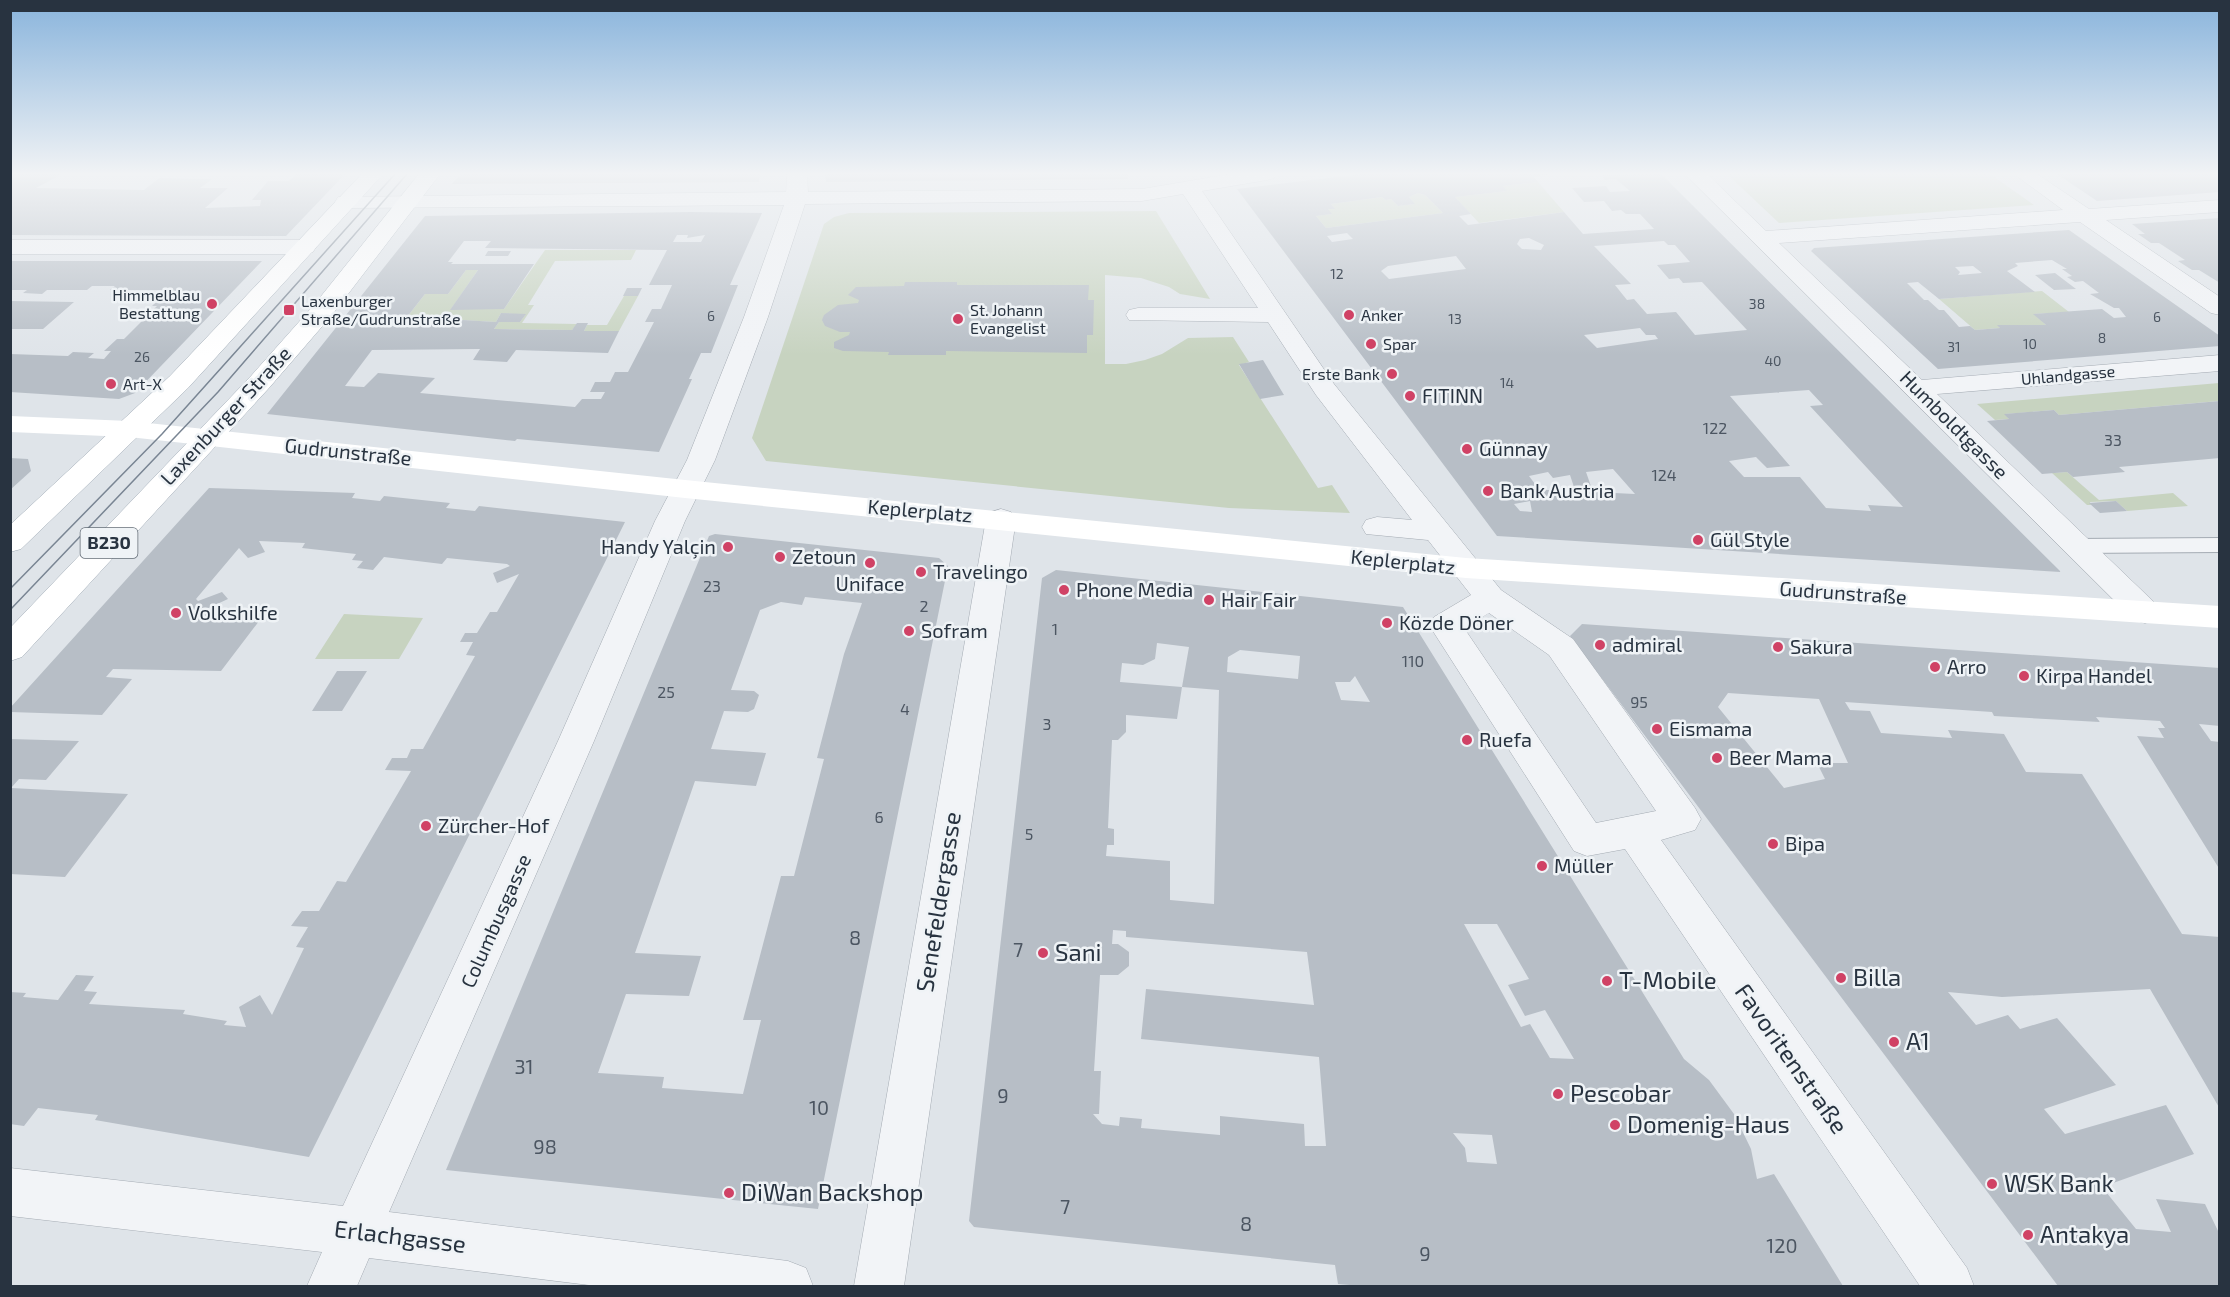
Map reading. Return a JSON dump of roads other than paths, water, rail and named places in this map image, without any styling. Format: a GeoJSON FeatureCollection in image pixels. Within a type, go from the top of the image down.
{"type":"FeatureCollection","features":[{"type":"Feature","properties":{"kind":"main road"},"geometry":{"type":"LineString","coordinates":[[10,543],[185,376],[316,235]]}},
{"type":"Feature","properties":{"kind":"main road","name":"Laxenburger Straße"},"geometry":{"type":"LineString","coordinates":[[10,649],[260,382],[322,310],[382,235]]}},
{"type":"Feature","properties":{"kind":"main road","name":"Gudrunstraße"},"geometry":{"type":"LineString","coordinates":[[10,424],[129,429],[685,489]]}},
{"type":"Feature","properties":{"kind":"main road","name":"Keplerplatz"},"geometry":{"type":"LineString","coordinates":[[685,489],[1002,519],[1466,568]]}},
{"type":"Feature","properties":{"kind":"main road","name":"Gudrunstraße"},"geometry":{"type":"LineString","coordinates":[[1466,568],[2220,617]]}},
{"type":"Feature","properties":{"kind":"street"},"geometry":{"type":"LineString","coordinates":[[685,489],[701,460],[756,317],[782,235]]}},
{"type":"Feature","properties":{"kind":"street","name":"Keplerplatz"},"geometry":{"type":"LineString","coordinates":[[1226,235],[1275,315],[1325,389],[1437,531]]}},
{"type":"Feature","properties":{"kind":"street","name":"Humboldtgasse"},"geometry":{"type":"LineString","coordinates":[[1757,235],[2145,612]]}},
{"type":"Feature","properties":{"kind":"street"},"geometry":{"type":"LineString","coordinates":[[1761,238],[1810,235]]}},
{"type":"Feature","properties":{"kind":"street"},"geometry":{"type":"LineString","coordinates":[[2113,235],[2220,308]]}},
{"type":"Feature","properties":{"kind":"street"},"geometry":{"type":"LineString","coordinates":[[10,248],[305,246]]}},
{"type":"Feature","properties":{"kind":"street"},"geometry":{"type":"LineString","coordinates":[[1138,315],[1275,315]]}},
{"type":"Feature","properties":{"kind":"street","name":"Uhlandgasse"},"geometry":{"type":"LineString","coordinates":[[1917,388],[2220,363]]}},
{"type":"Feature","properties":{"kind":"street","name":"Columbusgasse"},"geometry":{"type":"LineString","coordinates":[[332,1287],[560,778],[685,489]]}},
{"type":"Feature","properties":{"kind":"street","name":"Senefeldergasse"},"geometry":{"type":"LineString","coordinates":[[879,1287],[1002,519]]}},
{"type":"Feature","properties":{"kind":"street","name":"Keplerplatz"},"geometry":{"type":"LineString","coordinates":[[1377,526],[1437,531]]}},
{"type":"Feature","properties":{"kind":"street"},"geometry":{"type":"LineString","coordinates":[[1437,531],[1490,598],[1561,647],[1682,819],[1634,832],[1587,840],[1445,625],[1490,598]]}},
{"type":"Feature","properties":{"kind":"street","name":"Favoritenstraße"},"geometry":{"type":"LineString","coordinates":[[1634,832],[1949,1287]]}},
{"type":"Feature","properties":{"kind":"street","name":"Erlachgasse"},"geometry":{"type":"LineString","coordinates":[[10,1192],[357,1232],[788,1287]]}},
{"type":"Feature","properties":{"kind":"lane"},"geometry":{"type":"LineString","coordinates":[[2075,546],[2220,545]]}},
{"type":"Feature","properties":{"kind":"tram line"},"geometry":{"type":"LineString","coordinates":[[10,589],[162,434],[341,235]]}},
{"type":"Feature","properties":{"kind":"tram line"},"geometry":{"type":"LineString","coordinates":[[10,610],[218,392],[355,235]]}},
{"type":"Feature","properties":{"kind":"place","name":"Himmelblau Bestattung"},"geometry":{"type":"Point","coordinates":[212,304]}},
{"type":"Feature","properties":{"kind":"place","name":"Laxenburger Straße/Gudrunstraße"},"geometry":{"type":"Point","coordinates":[289,310]}},
{"type":"Feature","properties":{"kind":"place","name":"Anker"},"geometry":{"type":"Point","coordinates":[1349,315]}},
{"type":"Feature","properties":{"kind":"place","name":"St. Johann Evangelist"},"geometry":{"type":"Point","coordinates":[958,319]}},
{"type":"Feature","properties":{"kind":"place","name":"Spar"},"geometry":{"type":"Point","coordinates":[1371,344]}},
{"type":"Feature","properties":{"kind":"place","name":"Erste Bank"},"geometry":{"type":"Point","coordinates":[1392,374]}},
{"type":"Feature","properties":{"kind":"place","name":"Art-X"},"geometry":{"type":"Point","coordinates":[111,384]}},
{"type":"Feature","properties":{"kind":"place","name":"FITINN"},"geometry":{"type":"Point","coordinates":[1410,396]}},
{"type":"Feature","properties":{"kind":"place","name":"Günnay"},"geometry":{"type":"Point","coordinates":[1467,449]}},
{"type":"Feature","properties":{"kind":"place","name":"Bank Austria"},"geometry":{"type":"Point","coordinates":[1488,491]}},
{"type":"Feature","properties":{"kind":"place","name":"Gül Style"},"geometry":{"type":"Point","coordinates":[1698,540]}},
{"type":"Feature","properties":{"kind":"place","name":"Handy Yalçin"},"geometry":{"type":"Point","coordinates":[728,547]}},
{"type":"Feature","properties":{"kind":"place","name":"Zetoun"},"geometry":{"type":"Point","coordinates":[780,557]}},
{"type":"Feature","properties":{"kind":"place","name":"Uniface"},"geometry":{"type":"Point","coordinates":[870,563]}},
{"type":"Feature","properties":{"kind":"place","name":"Travelingo"},"geometry":{"type":"Point","coordinates":[921,572]}},
{"type":"Feature","properties":{"kind":"place","name":"Phone Media"},"geometry":{"type":"Point","coordinates":[1064,590]}},
{"type":"Feature","properties":{"kind":"place","name":"Hair Fair"},"geometry":{"type":"Point","coordinates":[1209,600]}},
{"type":"Feature","properties":{"kind":"place","name":"Volkshilfe"},"geometry":{"type":"Point","coordinates":[176,613]}},
{"type":"Feature","properties":{"kind":"place","name":"Közde Döner"},"geometry":{"type":"Point","coordinates":[1387,623]}},
{"type":"Feature","properties":{"kind":"place","name":"Sofram"},"geometry":{"type":"Point","coordinates":[909,631]}},
{"type":"Feature","properties":{"kind":"place","name":"admiral"},"geometry":{"type":"Point","coordinates":[1600,645]}},
{"type":"Feature","properties":{"kind":"place","name":"Sakura"},"geometry":{"type":"Point","coordinates":[1778,647]}},
{"type":"Feature","properties":{"kind":"place","name":"Arro"},"geometry":{"type":"Point","coordinates":[1935,667]}},
{"type":"Feature","properties":{"kind":"place","name":"Kirpa Handel"},"geometry":{"type":"Point","coordinates":[2024,676]}},
{"type":"Feature","properties":{"kind":"place","name":"Eismama"},"geometry":{"type":"Point","coordinates":[1657,729]}},
{"type":"Feature","properties":{"kind":"place","name":"Ruefa"},"geometry":{"type":"Point","coordinates":[1467,740]}},
{"type":"Feature","properties":{"kind":"place","name":"Beer Mama"},"geometry":{"type":"Point","coordinates":[1717,758]}},
{"type":"Feature","properties":{"kind":"place","name":"Zürcher-Hof"},"geometry":{"type":"Point","coordinates":[426,826]}},
{"type":"Feature","properties":{"kind":"place","name":"Bipa"},"geometry":{"type":"Point","coordinates":[1773,844]}},
{"type":"Feature","properties":{"kind":"place","name":"Müller"},"geometry":{"type":"Point","coordinates":[1542,866]}},
{"type":"Feature","properties":{"kind":"place","name":"Sani"},"geometry":{"type":"Point","coordinates":[1043,953]}},
{"type":"Feature","properties":{"kind":"place","name":"Billa"},"geometry":{"type":"Point","coordinates":[1841,978]}},
{"type":"Feature","properties":{"kind":"place","name":"T-Mobile"},"geometry":{"type":"Point","coordinates":[1607,981]}},
{"type":"Feature","properties":{"kind":"place","name":"A1"},"geometry":{"type":"Point","coordinates":[1894,1042]}},
{"type":"Feature","properties":{"kind":"place","name":"Pescobar"},"geometry":{"type":"Point","coordinates":[1558,1094]}},
{"type":"Feature","properties":{"kind":"place","name":"Domenig-Haus"},"geometry":{"type":"Point","coordinates":[1615,1125]}},
{"type":"Feature","properties":{"kind":"place","name":"WSK Bank"},"geometry":{"type":"Point","coordinates":[1992,1184]}},
{"type":"Feature","properties":{"kind":"place","name":"DiWan Backshop"},"geometry":{"type":"Point","coordinates":[729,1193]}},
{"type":"Feature","properties":{"kind":"place","name":"Antakya"},"geometry":{"type":"Point","coordinates":[2028,1235]}}]}
